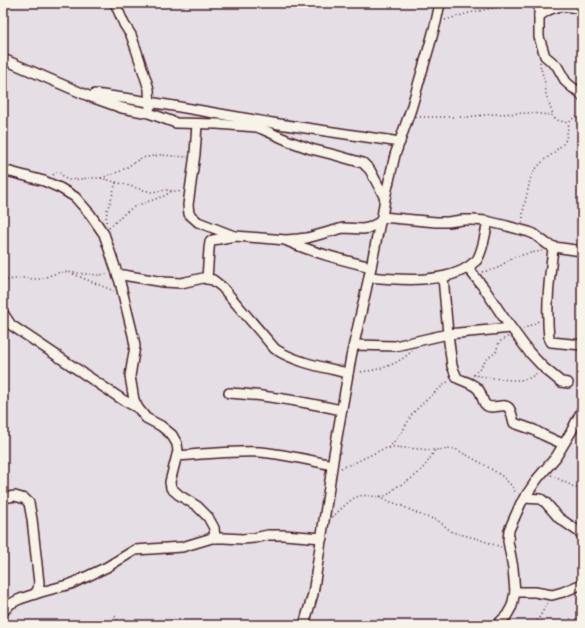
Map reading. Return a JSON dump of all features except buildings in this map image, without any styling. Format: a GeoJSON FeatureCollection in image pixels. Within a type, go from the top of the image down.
{"type":"FeatureCollection","features":[{"type":"Feature","properties":{"kind":"street"},"geometry":{"type":"LineString","coordinates":[[115,3],[124,24],[131,35],[149,89],[149,113]]}},
{"type":"Feature","properties":{"kind":"street"},"geometry":{"type":"LineString","coordinates":[[304,625],[313,594],[348,373],[385,198],[395,156],[436,22],[440,3]]}},
{"type":"Feature","properties":{"kind":"street"},"geometry":{"type":"LineString","coordinates":[[539,3],[539,36],[545,56],[557,66],[566,82],[582,96]]}},
{"type":"Feature","properties":{"kind":"street"},"geometry":{"type":"LineString","coordinates":[[539,16],[547,11],[561,6],[582,9]]}},
{"type":"Feature","properties":{"kind":"street"},"geometry":{"type":"LineString","coordinates":[[3,59],[122,108],[149,113],[176,123],[257,127],[311,150],[335,155],[363,164],[370,170],[385,198]]}},
{"type":"Feature","properties":{"kind":"street"},"geometry":{"type":"LineString","coordinates":[[80,92],[400,142]]}},
{"type":"Feature","properties":{"kind":"street"},"geometry":{"type":"LineString","coordinates":[[197,124],[189,192],[188,205],[190,214],[198,222],[235,236]]}},
{"type":"Feature","properties":{"kind":"street"},"geometry":{"type":"LineString","coordinates":[[3,170],[40,180],[60,188],[75,197],[105,233],[131,323],[134,340],[135,346],[130,376],[134,400],[146,418],[162,426],[172,435],[177,444],[178,452],[170,482],[172,488],[179,496],[197,506],[208,517],[214,528],[215,538]]}},
{"type":"Feature","properties":{"kind":"street"},"geometry":{"type":"LineString","coordinates":[[207,279],[210,242],[217,238],[235,236],[286,240],[307,238],[343,228],[368,228],[381,219],[436,222],[473,220],[488,222],[534,234],[553,248],[582,251]]}},
{"type":"Feature","properties":{"kind":"street"},"geometry":{"type":"LineString","coordinates":[[369,277],[409,279],[443,277],[470,271],[478,259],[488,222]]}},
{"type":"Feature","properties":{"kind":"street"},"geometry":{"type":"LineString","coordinates":[[286,240],[303,248],[371,267]]}},
{"type":"Feature","properties":{"kind":"street"},"geometry":{"type":"LineString","coordinates":[[553,248],[548,282],[547,313],[549,338],[551,342],[582,345]]}},
{"type":"Feature","properties":{"kind":"street"},"geometry":{"type":"LineString","coordinates":[[470,271],[530,352],[544,368],[561,382],[568,383]]}},
{"type":"Feature","properties":{"kind":"street"},"geometry":{"type":"LineString","coordinates":[[117,274],[164,282],[180,283],[203,278],[213,280],[222,287],[275,349],[285,355],[306,363],[348,373]]}},
{"type":"Feature","properties":{"kind":"street"},"geometry":{"type":"LineString","coordinates":[[443,277],[452,366],[456,378],[478,388],[483,398],[483,403],[486,406],[508,406],[514,422],[518,425],[528,427],[564,444]]}},
{"type":"Feature","properties":{"kind":"street"},"geometry":{"type":"LineString","coordinates":[[3,313],[12,324],[38,343],[122,400],[138,408]]}},
{"type":"Feature","properties":{"kind":"street"},"geometry":{"type":"LineString","coordinates":[[354,345],[395,346],[448,334],[513,330]]}},
{"type":"Feature","properties":{"kind":"street"},"geometry":{"type":"LineString","coordinates":[[229,393],[255,395],[341,410]]}},
{"type":"Feature","properties":{"kind":"street"},"geometry":{"type":"LineString","coordinates":[[497,625],[507,615],[512,606],[515,592],[513,568],[508,540],[509,530],[523,501],[538,478],[564,444],[582,410]]}},
{"type":"Feature","properties":{"kind":"street"},"geometry":{"type":"LineString","coordinates":[[177,456],[261,452],[294,456],[332,468]]}},
{"type":"Feature","properties":{"kind":"street"},"geometry":{"type":"LineString","coordinates":[[3,498],[15,496],[25,499],[29,503],[39,583],[35,594]]}},
{"type":"Feature","properties":{"kind":"street"},"geometry":{"type":"LineString","coordinates":[[523,501],[540,499],[546,503],[559,518],[582,534]]}},
{"type":"Feature","properties":{"kind":"street"},"geometry":{"type":"LineString","coordinates":[[3,612],[10,604],[20,598],[71,584],[106,567],[135,550],[182,547],[212,538],[243,539],[268,535],[284,535],[322,538]]}},
{"type":"Feature","properties":{"kind":"street"},"geometry":{"type":"LineString","coordinates":[[515,592],[535,592],[552,595],[582,584]]}},
{"type":"Feature","properties":{"kind":"path"},"geometry":{"type":"LineString","coordinates":[[436,22],[516,3]]}},
{"type":"Feature","properties":{"kind":"path"},"geometry":{"type":"LineString","coordinates":[[545,56],[542,58],[540,65],[545,83],[546,94],[553,117]]}},
{"type":"Feature","properties":{"kind":"path"},"geometry":{"type":"LineString","coordinates":[[408,117],[467,117],[493,114],[530,113],[551,115],[559,121],[569,123]]}},
{"type":"Feature","properties":{"kind":"path"},"geometry":{"type":"LineString","coordinates":[[522,230],[523,212],[533,172],[544,160],[564,143],[569,123],[572,119],[582,114]]}},
{"type":"Feature","properties":{"kind":"path"},"geometry":{"type":"LineString","coordinates":[[101,178],[121,171],[141,158],[160,155],[194,158]]}},
{"type":"Feature","properties":{"kind":"path"},"geometry":{"type":"LineString","coordinates":[[40,180],[59,172],[69,180],[101,178],[150,192],[166,190],[189,192]]}},
{"type":"Feature","properties":{"kind":"path"},"geometry":{"type":"LineString","coordinates":[[105,233],[107,210],[112,200],[116,182]]}},
{"type":"Feature","properties":{"kind":"path"},"geometry":{"type":"LineString","coordinates":[[105,233],[132,208],[173,191]]}},
{"type":"Feature","properties":{"kind":"path"},"geometry":{"type":"LineString","coordinates":[[470,271],[496,269],[512,258],[553,248]]}},
{"type":"Feature","properties":{"kind":"path"},"geometry":{"type":"LineString","coordinates":[[3,282],[23,278],[40,279],[57,273],[98,275],[117,274]]}},
{"type":"Feature","properties":{"kind":"path"},"geometry":{"type":"LineString","coordinates":[[71,273],[112,290],[124,298]]}},
{"type":"Feature","properties":{"kind":"path"},"geometry":{"type":"LineString","coordinates":[[474,375],[486,360],[496,352],[499,342],[513,330],[537,322],[547,313]]}},
{"type":"Feature","properties":{"kind":"path"},"geometry":{"type":"LineString","coordinates":[[348,373],[370,371],[382,368],[392,364],[410,353],[415,348]]}},
{"type":"Feature","properties":{"kind":"path"},"geometry":{"type":"LineString","coordinates":[[469,375],[507,380],[524,379],[544,368]]}},
{"type":"Feature","properties":{"kind":"path"},"geometry":{"type":"LineString","coordinates":[[388,448],[402,432],[413,413],[446,383],[456,378]]}},
{"type":"Feature","properties":{"kind":"path"},"geometry":{"type":"LineString","coordinates":[[332,468],[354,463],[374,453],[393,447],[434,450],[455,449],[502,476],[512,486],[523,501]]}},
{"type":"Feature","properties":{"kind":"path"},"geometry":{"type":"LineString","coordinates":[[324,523],[358,496],[386,496],[394,488],[408,482],[422,469],[434,450]]}},
{"type":"Feature","properties":{"kind":"path"},"geometry":{"type":"LineString","coordinates":[[544,471],[582,491]]}},
{"type":"Feature","properties":{"kind":"path"},"geometry":{"type":"LineString","coordinates":[[380,496],[388,501],[434,519],[452,532],[475,538],[510,551]]}},
{"type":"Feature","properties":{"kind":"path"},"geometry":{"type":"LineString","coordinates":[[534,625],[552,595]]}},
{"type":"Feature","properties":{"kind":"path"},"geometry":{"type":"LineString","coordinates":[[115,616],[120,625]]}}]}
